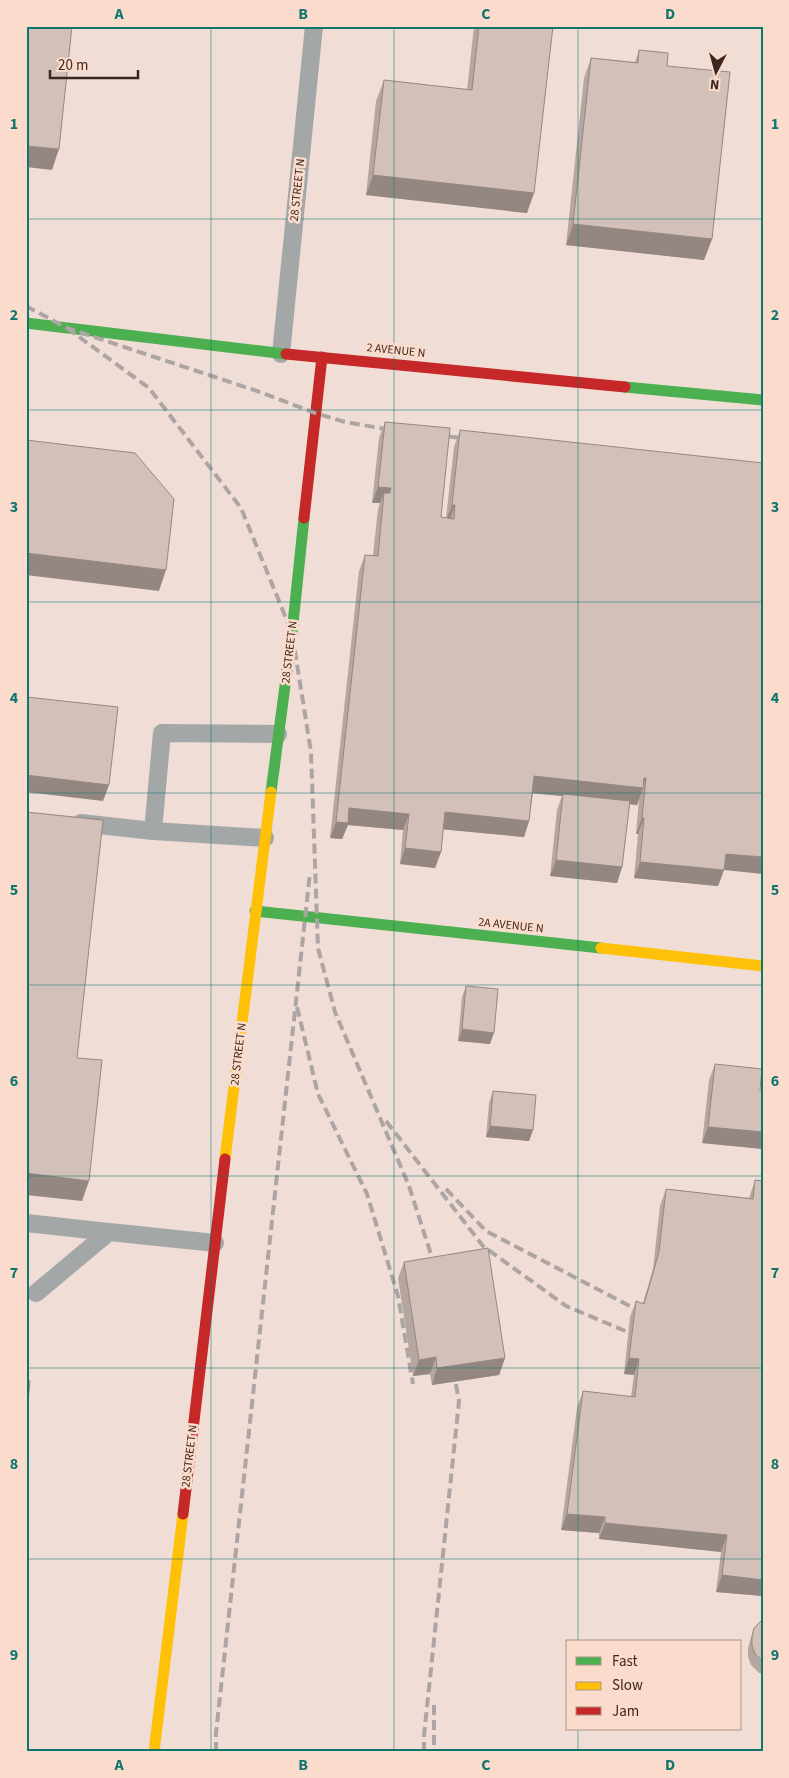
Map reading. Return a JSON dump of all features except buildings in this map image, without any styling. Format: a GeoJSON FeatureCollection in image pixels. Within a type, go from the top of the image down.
{"type":"FeatureCollection","features":[{"type":"Feature","properties":{"kind":"street","name":"2 AVENUE N"},"geometry":{"type":"LineString","coordinates":[[26,323],[281,354],[763,400]]}},
{"type":"Feature","properties":{"kind":"street","name":"28 STREET N"},"geometry":{"type":"LineString","coordinates":[[154,1752],[255,911],[293,624],[322,357]]}},
{"type":"Feature","properties":{"kind":"street","name":"2A AVENUE N"},"geometry":{"type":"LineString","coordinates":[[255,911],[763,966]]}},
{"type":"Feature","properties":{"kind":"lane","name":"28 STREET N"},"geometry":{"type":"LineString","coordinates":[[281,354],[314,26]]}},
{"type":"Feature","properties":{"kind":"lane"},"geometry":{"type":"LineString","coordinates":[[153,831],[162,733],[278,734]]}},
{"type":"Feature","properties":{"kind":"lane"},"geometry":{"type":"LineString","coordinates":[[65,822],[153,831],[265,838]]}},
{"type":"Feature","properties":{"kind":"lane"},"geometry":{"type":"LineString","coordinates":[[26,1223],[215,1243]]}},
{"type":"Feature","properties":{"kind":"lane"},"geometry":{"type":"LineString","coordinates":[[36,1293],[109,1232]]}},
{"type":"Feature","properties":{"kind":"railway"},"geometry":{"type":"LineString","coordinates":[[26,306],[67,328],[260,392],[315,413],[345,422],[397,431]]}},
{"type":"Feature","properties":{"kind":"railway"},"geometry":{"type":"LineString","coordinates":[[67,328],[149,388],[241,508],[292,633],[311,752],[318,948],[335,1012],[409,1186],[436,1270]]}},
{"type":"Feature","properties":{"kind":"railway"},"geometry":{"type":"LineString","coordinates":[[434,435],[471,439]]}},
{"type":"Feature","properties":{"kind":"railway"},"geometry":{"type":"LineString","coordinates":[[216,1752],[216,1733],[310,873]]}},
{"type":"Feature","properties":{"kind":"railway"},"geometry":{"type":"LineString","coordinates":[[297,1007],[318,1094],[367,1194],[398,1296],[413,1384]]}},
{"type":"Feature","properties":{"kind":"railway"},"geometry":{"type":"LineString","coordinates":[[386,1121],[483,1246],[566,1306],[642,1338]]}},
{"type":"Feature","properties":{"kind":"railway"},"geometry":{"type":"LineString","coordinates":[[446,1189],[486,1231],[645,1314]]}},
{"type":"Feature","properties":{"kind":"railway"},"geometry":{"type":"LineString","coordinates":[[424,1752],[424,1736],[459,1401],[453,1368]]}},
{"type":"Feature","properties":{"kind":"railway"},"geometry":{"type":"LineString","coordinates":[[434,1705],[434,1752]]}},
{"type":"Feature","properties":{"kind":"traffic: fast"},"geometry":{"type":"LineString","coordinates":[[26,323],[286,354]]}},
{"type":"Feature","properties":{"kind":"traffic: fast"},"geometry":{"type":"LineString","coordinates":[[625,387],[763,400]]}},
{"type":"Feature","properties":{"kind":"traffic: fast"},"geometry":{"type":"LineString","coordinates":[[271,792],[292,633],[304,518]]}},
{"type":"Feature","properties":{"kind":"traffic: fast"},"geometry":{"type":"LineString","coordinates":[[255,911],[601,948]]}},
{"type":"Feature","properties":{"kind":"traffic: slow"},"geometry":{"type":"LineString","coordinates":[[225,1159],[271,792]]}},
{"type":"Feature","properties":{"kind":"traffic: slow"},"geometry":{"type":"LineString","coordinates":[[601,948],[763,966]]}},
{"type":"Feature","properties":{"kind":"traffic: slow"},"geometry":{"type":"LineString","coordinates":[[154,1752],[183,1514]]}},
{"type":"Feature","properties":{"kind":"traffic: jam"},"geometry":{"type":"LineString","coordinates":[[286,354],[625,387]]}},
{"type":"Feature","properties":{"kind":"traffic: jam"},"geometry":{"type":"LineString","coordinates":[[304,518],[322,357]]}},
{"type":"Feature","properties":{"kind":"traffic: jam"},"geometry":{"type":"LineString","coordinates":[[183,1514],[225,1159]]}}]}
